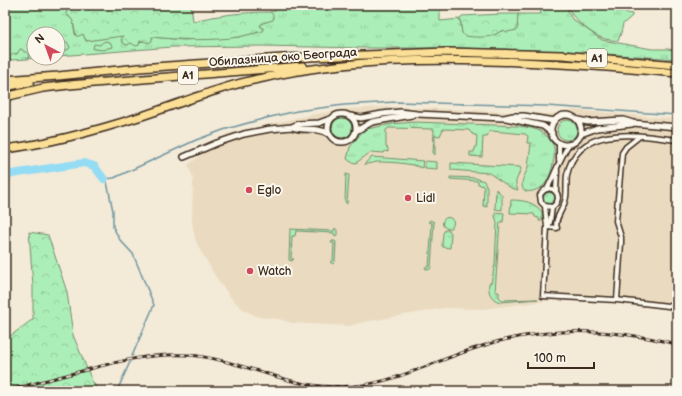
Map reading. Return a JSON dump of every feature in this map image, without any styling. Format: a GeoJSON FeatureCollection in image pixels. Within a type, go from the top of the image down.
{"type":"FeatureCollection","features":[{"type":"Feature","properties":{"kind":"highway","name":"A1"},"geometry":{"type":"LineString","coordinates":[[5,87],[58,76],[140,68],[283,58],[447,52],[562,55],[677,65]]}},
{"type":"Feature","properties":{"kind":"highway","name":"A1"},"geometry":{"type":"LineString","coordinates":[[373,62],[464,60],[604,66],[677,73]]}},
{"type":"Feature","properties":{"kind":"highway","name":"Обилазница око Београда"},"geometry":{"type":"LineString","coordinates":[[5,97],[43,88],[69,85],[274,68],[373,62]]}},
{"type":"Feature","properties":{"kind":"highway"},"geometry":{"type":"LineString","coordinates":[[5,149],[51,142],[144,116],[215,90],[248,81],[307,70],[373,62]]}},
{"type":"Feature","properties":{"kind":"highway"},"geometry":{"type":"LineString","coordinates":[[5,80],[58,76]]}},
{"type":"Feature","properties":{"kind":"street"},"geometry":{"type":"LineString","coordinates":[[184,157],[217,143],[244,134],[292,127],[298,124],[319,122],[330,119],[338,114],[361,118],[400,112],[504,118],[543,126],[552,133]]}},
{"type":"Feature","properties":{"kind":"street"},"geometry":{"type":"LineString","coordinates":[[292,127],[297,129],[319,130],[329,134],[336,141],[345,142],[353,136],[356,131],[372,122],[417,114]]}},
{"type":"Feature","properties":{"kind":"street"},"geometry":{"type":"LineString","coordinates":[[581,134],[581,125],[575,117],[568,115],[560,116],[552,125],[554,139],[559,143],[569,144],[576,141],[581,134],[597,128],[633,123]]}},
{"type":"Feature","properties":{"kind":"street"},"geometry":{"type":"LineString","coordinates":[[350,116],[355,121],[356,131]]}},
{"type":"Feature","properties":{"kind":"street"},"geometry":{"type":"LineString","coordinates":[[504,118],[524,116],[554,121]]}},
{"type":"Feature","properties":{"kind":"street"},"geometry":{"type":"LineString","coordinates":[[329,134],[328,125],[330,119]]}},
{"type":"Feature","properties":{"kind":"street"},"geometry":{"type":"LineString","coordinates":[[578,120],[588,122],[623,120],[633,123],[677,127]]}},
{"type":"Feature","properties":{"kind":"street"},"geometry":{"type":"LineString","coordinates":[[547,227],[557,228],[556,220],[563,208],[566,198],[567,175],[571,164],[576,153],[588,143],[608,136],[640,136],[677,140]]}},
{"type":"Feature","properties":{"kind":"street"},"geometry":{"type":"LineString","coordinates":[[617,300],[621,237],[616,221],[622,153],[640,136]]}},
{"type":"Feature","properties":{"kind":"street"},"geometry":{"type":"LineString","coordinates":[[547,227],[550,222],[552,207],[558,201],[556,192],[559,143]]}},
{"type":"Feature","properties":{"kind":"street"},"geometry":{"type":"LineString","coordinates":[[559,162],[569,144]]}},
{"type":"Feature","properties":{"kind":"street"},"geometry":{"type":"LineString","coordinates":[[557,170],[547,189],[542,192],[540,197],[541,202],[545,206],[547,227],[543,296],[617,300],[677,308]]}},
{"type":"Feature","properties":{"kind":"street"},"geometry":{"type":"LineString","coordinates":[[547,189],[552,189],[556,192]]}},
{"type":"Feature","properties":{"kind":"street"},"geometry":{"type":"LineString","coordinates":[[545,206],[552,207]]}},
{"type":"Feature","properties":{"kind":"shaded area"},"geometry":{"type":"Polygon","coordinates":[[[386,107],[549,114],[575,110],[677,119],[677,310],[666,307],[563,299],[483,309],[445,308],[349,326],[292,323],[278,319],[258,317],[244,310],[232,299],[219,282],[195,239],[192,221],[193,178],[188,165],[227,134],[300,117],[346,109],[386,107]]]}},
{"type":"Feature","properties":{"kind":"green space"},"geometry":{"type":"Polygon","coordinates":[[[5,5],[68,5],[68,16],[73,21],[75,34],[83,34],[86,41],[123,35],[131,43],[144,41],[152,37],[183,40],[237,37],[263,31],[260,25],[272,14],[270,12],[276,10],[272,5],[440,5],[440,21],[460,19],[462,33],[493,36],[498,32],[518,27],[518,14],[541,14],[540,7],[567,6],[572,19],[602,40],[652,49],[668,49],[677,51],[677,59],[563,51],[458,48],[261,46],[172,47],[66,55],[66,26],[26,26],[26,54],[19,53],[13,55],[9,58],[11,60],[5,61],[5,5]]]}},
{"type":"Feature","properties":{"kind":"green space"},"geometry":{"type":"Polygon","coordinates":[[[68,5],[191,5],[193,21],[241,13],[260,12],[270,12],[273,15],[273,20],[260,25],[264,29],[263,31],[239,37],[196,40],[152,37],[152,41],[148,43],[140,41],[139,45],[136,46],[131,43],[127,45],[123,43],[121,40],[123,36],[86,41],[83,34],[76,36],[73,21],[66,13],[69,7],[68,5]]]}},
{"type":"Feature","properties":{"kind":"green space"},"geometry":{"type":"Polygon","coordinates":[[[569,7],[604,8],[632,14],[632,16],[623,24],[618,41],[610,40],[598,36],[577,21],[569,7]]]}},
{"type":"Feature","properties":{"kind":"green space"},"geometry":{"type":"Polygon","coordinates":[[[518,14],[517,30],[507,32],[503,30],[492,36],[485,37],[465,36],[462,33],[460,19],[462,16],[518,14]]]}},
{"type":"Feature","properties":{"kind":"green space"},"geometry":{"type":"Polygon","coordinates":[[[106,41],[111,43],[112,47],[105,50],[93,49],[94,44],[100,45],[106,41]]]}},
{"type":"Feature","properties":{"kind":"green space"},"geometry":{"type":"Polygon","coordinates":[[[66,42],[70,47],[66,50],[66,42]]]}},
{"type":"Feature","properties":{"kind":"green space"},"geometry":{"type":"Polygon","coordinates":[[[20,49],[22,49],[26,52],[26,59],[11,60],[9,58],[14,54],[17,54],[20,49]]]}},
{"type":"Feature","properties":{"kind":"green space"},"geometry":{"type":"Polygon","coordinates":[[[342,118],[349,121],[352,128],[349,135],[342,138],[335,135],[332,128],[335,121],[342,118]]]}},
{"type":"Feature","properties":{"kind":"green space"},"geometry":{"type":"Polygon","coordinates":[[[567,120],[574,123],[577,130],[574,137],[567,140],[560,137],[557,130],[560,123],[567,120]]]}},
{"type":"Feature","properties":{"kind":"green space"},"geometry":{"type":"Polygon","coordinates":[[[415,122],[525,127],[542,132],[547,136],[554,147],[553,164],[547,181],[536,190],[525,191],[523,188],[522,184],[528,167],[531,143],[527,143],[528,136],[525,134],[489,132],[487,137],[483,137],[482,157],[470,156],[470,152],[474,152],[476,148],[477,136],[472,134],[469,130],[443,129],[440,136],[435,135],[435,155],[433,154],[434,129],[389,128],[386,130],[386,147],[388,148],[388,152],[371,152],[356,163],[347,159],[350,147],[362,132],[367,129],[391,124],[415,122]]]}},
{"type":"Feature","properties":{"kind":"green space"},"geometry":{"type":"Polygon","coordinates":[[[372,157],[423,161],[422,168],[394,163],[377,162],[364,164],[372,157]]]}},
{"type":"Feature","properties":{"kind":"green space"},"geometry":{"type":"Polygon","coordinates":[[[425,161],[437,162],[437,169],[425,168],[425,161]]]}},
{"type":"Feature","properties":{"kind":"green space"},"geometry":{"type":"Polygon","coordinates":[[[451,163],[520,167],[521,169],[516,181],[518,190],[511,188],[489,173],[451,170],[451,163]]]}},
{"type":"Feature","properties":{"kind":"green space"},"geometry":{"type":"Polygon","coordinates":[[[346,174],[349,175],[347,204],[345,202],[346,174]]]}},
{"type":"Feature","properties":{"kind":"green space"},"geometry":{"type":"Polygon","coordinates":[[[450,177],[475,178],[484,181],[487,187],[487,207],[483,206],[484,188],[478,184],[478,181],[450,179],[450,177]]]}},
{"type":"Feature","properties":{"kind":"green space"},"geometry":{"type":"Polygon","coordinates":[[[496,189],[502,195],[502,210],[495,209],[496,189]]]}},
{"type":"Feature","properties":{"kind":"green space"},"geometry":{"type":"Polygon","coordinates":[[[549,192],[553,194],[555,198],[553,202],[549,204],[545,202],[543,198],[545,194],[549,192]]]}},
{"type":"Feature","properties":{"kind":"green space"},"geometry":{"type":"Polygon","coordinates":[[[511,200],[520,200],[536,206],[542,212],[542,221],[539,221],[539,218],[535,217],[534,214],[510,213],[511,200]]]}},
{"type":"Feature","properties":{"kind":"green space"},"geometry":{"type":"Polygon","coordinates":[[[495,212],[504,213],[503,222],[500,222],[495,292],[499,292],[499,297],[502,300],[538,299],[500,302],[490,295],[489,283],[491,283],[495,264],[497,222],[495,212]]]}},
{"type":"Feature","properties":{"kind":"green space"},"geometry":{"type":"Polygon","coordinates":[[[446,218],[450,218],[452,219],[452,227],[446,228],[443,225],[443,221],[446,218]]]}},
{"type":"Feature","properties":{"kind":"green space"},"geometry":{"type":"Polygon","coordinates":[[[430,220],[434,222],[431,268],[429,270],[425,267],[429,267],[432,223],[428,222],[430,220]]]}},
{"type":"Feature","properties":{"kind":"green space"},"geometry":{"type":"Polygon","coordinates":[[[335,228],[337,230],[337,235],[335,236],[334,233],[296,231],[295,236],[292,236],[291,259],[294,259],[292,261],[289,260],[290,229],[334,231],[335,228]]]}},
{"type":"Feature","properties":{"kind":"green space"},"geometry":{"type":"Polygon","coordinates":[[[445,230],[449,230],[451,233],[450,248],[442,246],[443,233],[445,230]]]}},
{"type":"Feature","properties":{"kind":"green space"},"geometry":{"type":"Polygon","coordinates":[[[29,232],[48,235],[67,292],[73,335],[92,381],[99,391],[5,391],[5,337],[9,337],[33,319],[33,286],[29,232]]]}},
{"type":"Feature","properties":{"kind":"green space"},"geometry":{"type":"Polygon","coordinates":[[[332,241],[336,242],[335,262],[333,264],[330,262],[333,261],[334,243],[331,243],[332,241]]]}},
{"type":"Feature","properties":{"kind":"waterway"},"geometry":{"type":"LineString","coordinates":[[132,356],[154,305],[133,254],[120,240],[113,227],[113,211],[107,182],[104,179],[114,178],[196,140],[223,130],[297,111],[344,105],[396,102],[546,106],[677,115]]}},
{"type":"Feature","properties":{"kind":"waterway"},"geometry":{"type":"LineString","coordinates":[[5,175],[84,163],[94,166],[104,179]]}},
{"type":"Feature","properties":{"kind":"waterway"},"geometry":{"type":"LineString","coordinates":[[117,391],[130,362]]}},
{"type":"Feature","properties":{"kind":"railway"},"geometry":{"type":"LineString","coordinates":[[5,391],[136,358],[162,355],[188,355],[203,357],[232,363],[290,381],[305,384],[342,387],[370,384],[386,380],[463,352],[503,340],[528,335],[603,332],[677,344]]}},
{"type":"Feature","properties":{"kind":"place","name":"Eglo"},"geometry":{"type":"Point","coordinates":[249,190]}},
{"type":"Feature","properties":{"kind":"place","name":"Lidl"},"geometry":{"type":"Point","coordinates":[408,198]}},
{"type":"Feature","properties":{"kind":"place","name":"Watch"},"geometry":{"type":"Point","coordinates":[250,271]}}]}
